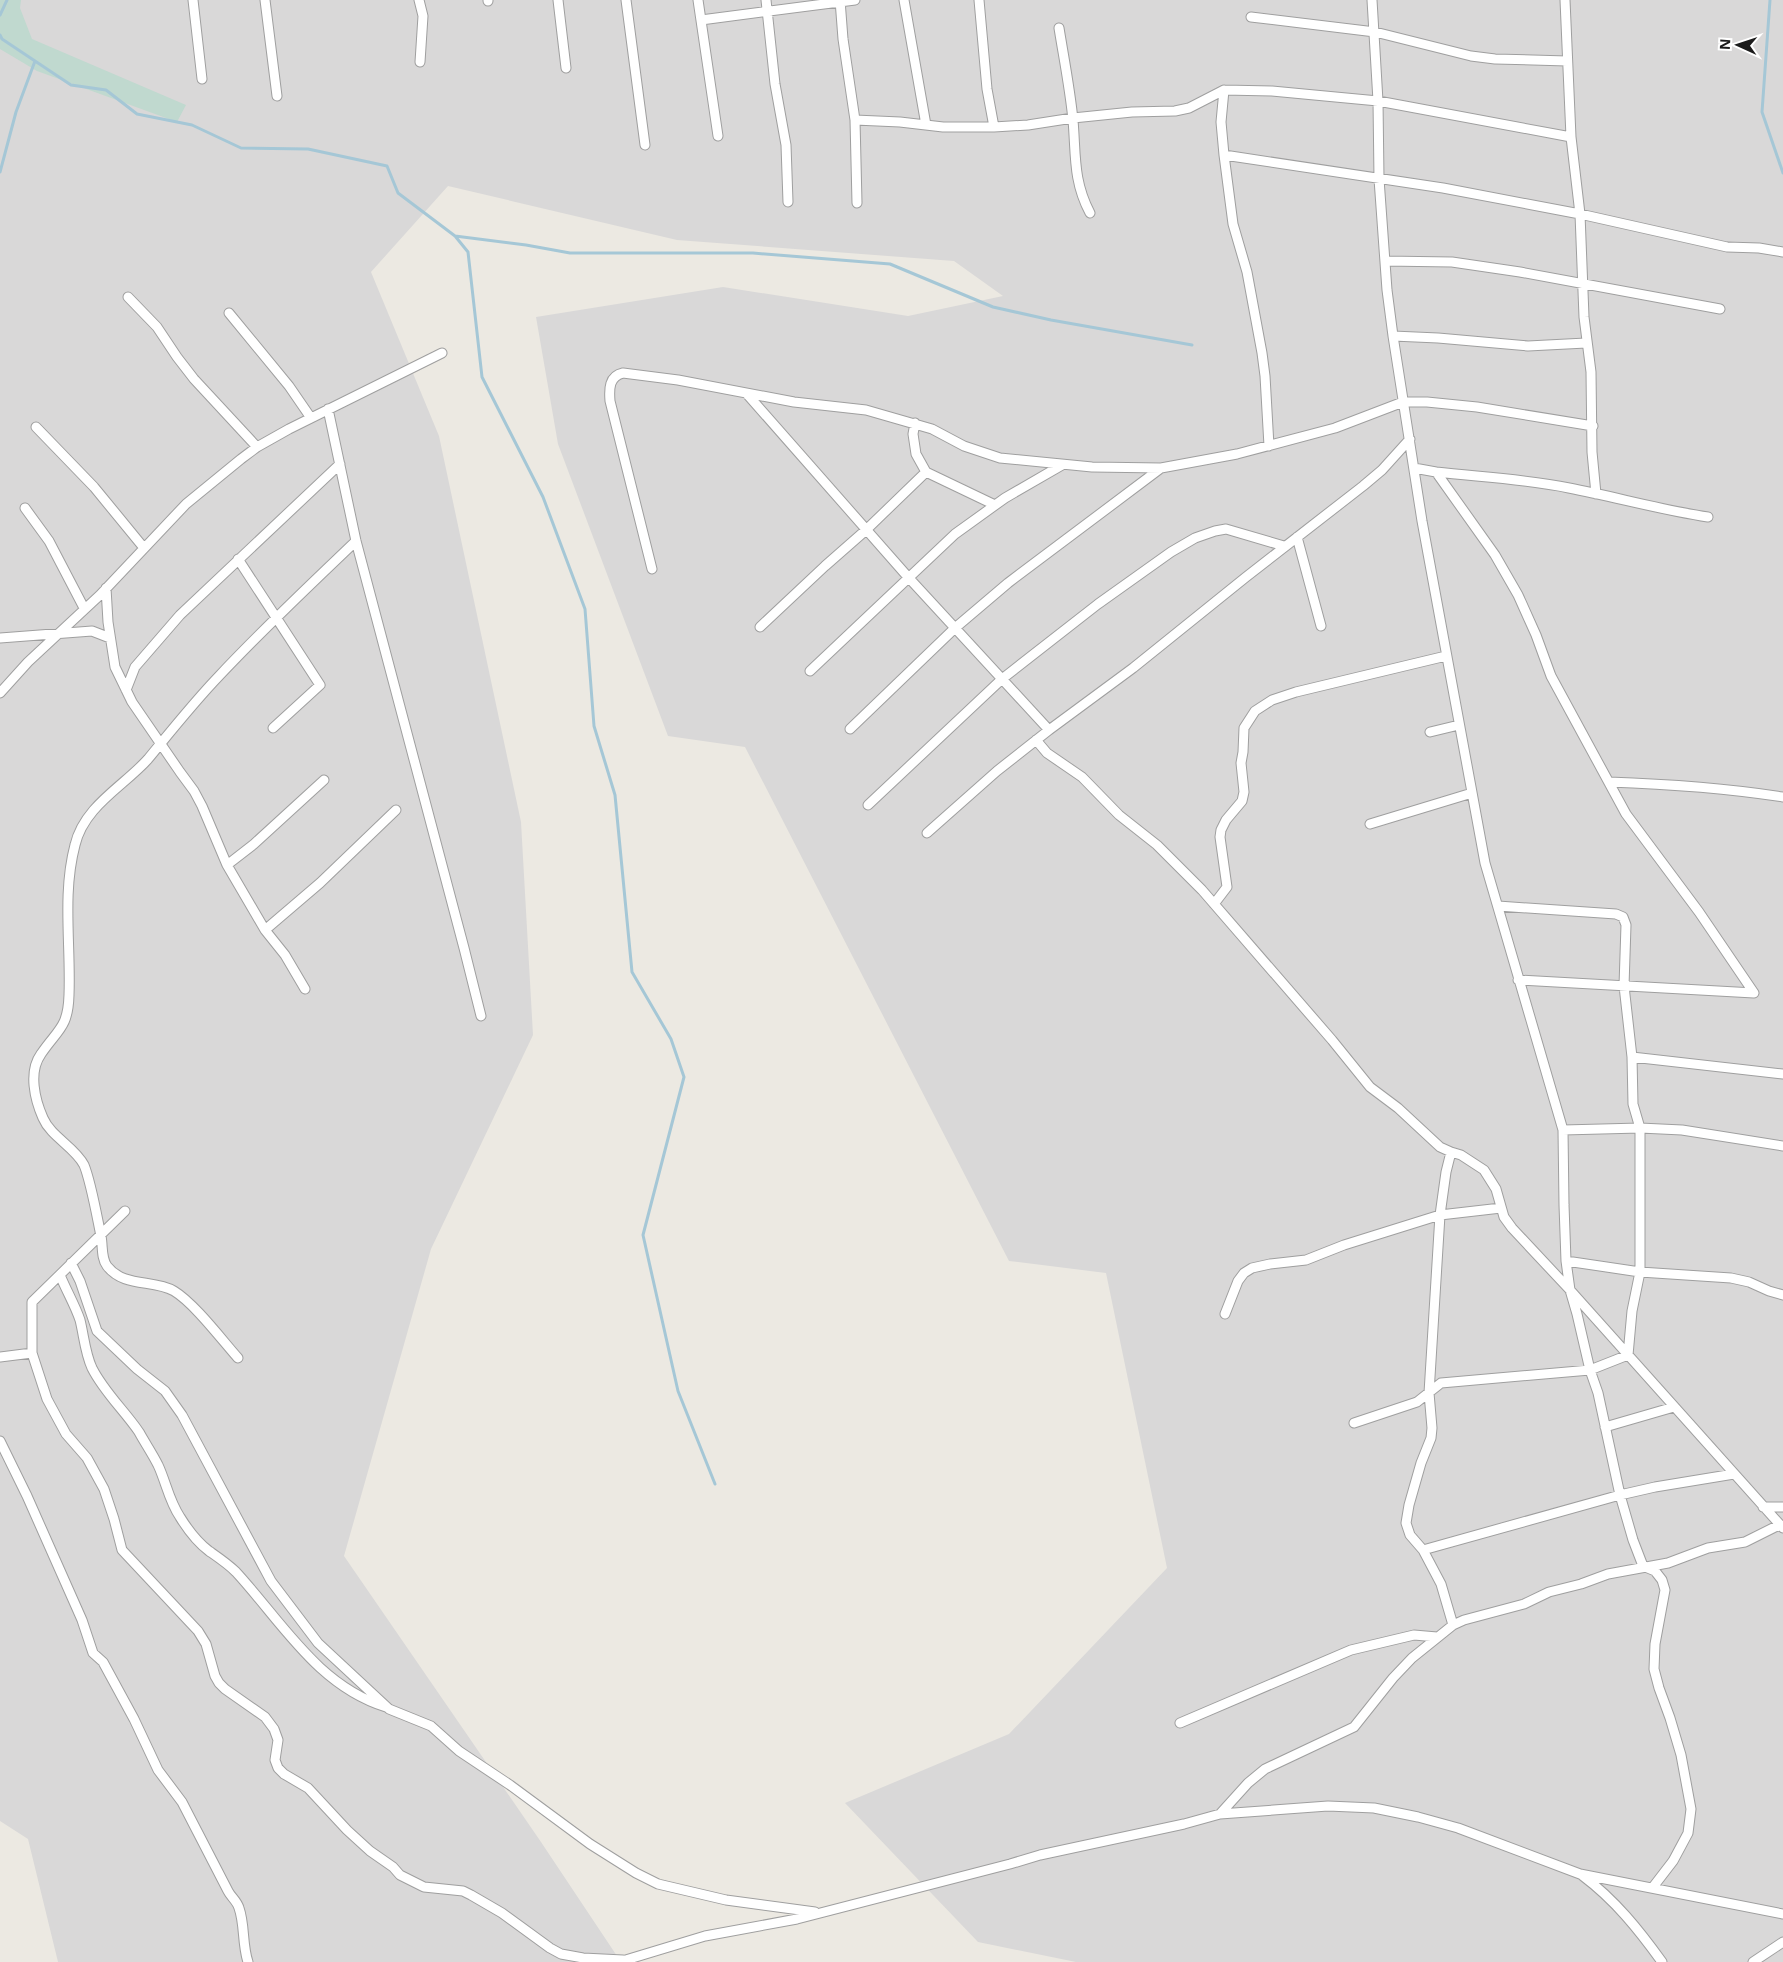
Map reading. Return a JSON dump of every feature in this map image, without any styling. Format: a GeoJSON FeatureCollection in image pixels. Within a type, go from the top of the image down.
{"type":"FeatureCollection","features":[{"type":"Feature","properties":{"kind":"street"},"geometry":{"type":"LineString","coordinates":[[193,0],[202,79]]}},
{"type":"Feature","properties":{"kind":"street"},"geometry":{"type":"LineString","coordinates":[[265,0],[277,96]]}},
{"type":"Feature","properties":{"kind":"street"},"geometry":{"type":"LineString","coordinates":[[419,0],[423,16],[420,62]]}},
{"type":"Feature","properties":{"kind":"street"},"geometry":{"type":"LineString","coordinates":[[558,0],[566,68]]}},
{"type":"Feature","properties":{"kind":"street"},"geometry":{"type":"LineString","coordinates":[[626,0],[645,145]]}},
{"type":"Feature","properties":{"kind":"street"},"geometry":{"type":"LineString","coordinates":[[698,0],[718,136]]}},
{"type":"Feature","properties":{"kind":"street"},"geometry":{"type":"LineString","coordinates":[[766,0],[775,84],[786,145],[788,202]]}},
{"type":"Feature","properties":{"kind":"street"},"geometry":{"type":"LineString","coordinates":[[701,20],[767,13],[855,0]]}},
{"type":"Feature","properties":{"kind":"street"},"geometry":{"type":"LineString","coordinates":[[904,0],[926,125]]}},
{"type":"Feature","properties":{"kind":"street"},"geometry":{"type":"LineString","coordinates":[[979,0],[987,90],[994,127]]}},
{"type":"Feature","properties":{"kind":"street"},"geometry":{"type":"LineString","coordinates":[[1372,0],[1380,178],[1392,336],[1446,656],[1485,863],[1563,1130],[1566,1261],[1570,1290],[1590,1370],[1598,1393],[1620,1495],[1633,1540],[1643,1566],[1655,1571],[1662,1580],[1665,1590],[1654,1644],[1654,1669],[1658,1688],[1670,1718],[1681,1755],[1691,1808],[1688,1833],[1673,1861],[1653,1887]]}},
{"type":"Feature","properties":{"kind":"street"},"geometry":{"type":"LineString","coordinates":[[1565,0],[1571,136],[1580,214],[1586,343],[1590,372],[1593,426],[1592,452],[1596,494]]}},
{"type":"Feature","properties":{"kind":"street"},"geometry":{"type":"LineString","coordinates":[[840,1],[843,40],[855,120],[857,203]]}},
{"type":"Feature","properties":{"kind":"street"},"geometry":{"type":"LineString","coordinates":[[1251,17],[1374,32],[1471,56],[1495,59],[1568,61]]}},
{"type":"Feature","properties":{"kind":"street"},"geometry":{"type":"LineString","coordinates":[[1059,28],[1072,118],[1077,180],[1081,197],[1090,213]]}},
{"type":"Feature","properties":{"kind":"street"},"geometry":{"type":"LineString","coordinates":[[855,120],[994,127],[1028,125],[1072,118],[1175,111],[1189,108],[1224,90],[1279,91],[1378,101],[1571,136]]}},
{"type":"Feature","properties":{"kind":"street"},"geometry":{"type":"LineString","coordinates":[[1224,90],[1221,122],[1224,155],[1233,224],[1251,289],[1262,352],[1269,446]]}},
{"type":"Feature","properties":{"kind":"street"},"geometry":{"type":"LineString","coordinates":[[1224,155],[1443,188],[1580,214],[1727,247],[1759,248],[1783,252]]}},
{"type":"Feature","properties":{"kind":"street"},"geometry":{"type":"LineString","coordinates":[[1385,261],[1452,262],[1520,272],[1720,309]]}},
{"type":"Feature","properties":{"kind":"street"},"geometry":{"type":"LineString","coordinates":[[128,297],[157,327],[194,379],[257,447]]}},
{"type":"Feature","properties":{"kind":"street"},"geometry":{"type":"LineString","coordinates":[[229,313],[289,386],[311,418]]}},
{"type":"Feature","properties":{"kind":"street"},"geometry":{"type":"LineString","coordinates":[[1392,336],[1528,346],[1586,343]]}},
{"type":"Feature","properties":{"kind":"street"},"geometry":{"type":"LineString","coordinates":[[0,692],[106,588],[186,504],[257,447],[328,409],[442,353]]}},
{"type":"Feature","properties":{"kind":"street"},"geometry":{"type":"LineString","coordinates":[[652,569],[610,401],[609,390],[612,379],[616,374],[645,374],[794,402],[866,410],[932,428],[964,446],[994,456],[1062,465],[1161,468],[1237,454],[1334,428],[1403,402],[1427,402],[1477,407],[1593,426]]}},
{"type":"Feature","properties":{"kind":"street"},"geometry":{"type":"LineString","coordinates":[[747,394],[908,577],[1049,730]]}},
{"type":"Feature","properties":{"kind":"street"},"geometry":{"type":"LineString","coordinates":[[328,409],[356,541],[464,948],[480,1016]]}},
{"type":"Feature","properties":{"kind":"street"},"geometry":{"type":"LineString","coordinates":[[915,423],[913,434],[916,454],[926,472],[995,505]]}},
{"type":"Feature","properties":{"kind":"street"},"geometry":{"type":"LineString","coordinates":[[36,428],[94,487],[144,548]]}},
{"type":"Feature","properties":{"kind":"street"},"geometry":{"type":"LineString","coordinates":[[927,833],[997,771],[1133,668],[1284,546],[1382,470],[1410,439]]}},
{"type":"Feature","properties":{"kind":"street"},"geometry":{"type":"LineString","coordinates":[[126,690],[135,667],[180,615],[340,464]]}},
{"type":"Feature","properties":{"kind":"street"},"geometry":{"type":"LineString","coordinates":[[810,671],[955,534],[995,505],[1062,465]]}},
{"type":"Feature","properties":{"kind":"street"},"geometry":{"type":"LineString","coordinates":[[850,728],[955,628],[1008,583],[1161,468]]}},
{"type":"Feature","properties":{"kind":"street"},"geometry":{"type":"LineString","coordinates":[[1414,468],[1568,488],[1638,502],[1668,512],[1708,517]]}},
{"type":"Feature","properties":{"kind":"street"},"geometry":{"type":"LineString","coordinates":[[760,627],[926,472]]}},
{"type":"Feature","properties":{"kind":"street"},"geometry":{"type":"LineString","coordinates":[[1436,472],[1495,555],[1518,595],[1536,635],[1551,676],[1626,814],[1699,912],[1754,993],[1518,980]]}},
{"type":"Feature","properties":{"kind":"street"},"geometry":{"type":"LineString","coordinates":[[25,508],[49,541],[84,608]]}},
{"type":"Feature","properties":{"kind":"street"},"geometry":{"type":"LineString","coordinates":[[868,805],[1002,679],[1098,604],[1171,552],[1195,538],[1226,529],[1284,546]]}},
{"type":"Feature","properties":{"kind":"street"},"geometry":{"type":"LineString","coordinates":[[1297,537],[1321,626]]}},
{"type":"Feature","properties":{"kind":"street"},"geometry":{"type":"LineString","coordinates":[[238,1358],[181,1296],[168,1288],[135,1282],[115,1273],[105,1263],[101,1235],[84,1165],[44,1122],[39,1108],[34,1071],[39,1055],[61,1030],[67,1017],[70,997],[68,912],[75,844],[82,826],[104,799],[146,761],[160,742],[217,678],[275,618],[356,541]]}},
{"type":"Feature","properties":{"kind":"street"},"geometry":{"type":"LineString","coordinates":[[238,559],[320,685],[273,728]]}},
{"type":"Feature","properties":{"kind":"street"},"geometry":{"type":"LineString","coordinates":[[106,588],[110,638],[115,667],[126,690],[132,702],[194,791],[227,865],[265,930],[285,955],[305,989]]}},
{"type":"Feature","properties":{"kind":"street"},"geometry":{"type":"LineString","coordinates":[[0,638],[92,631],[110,638]]}},
{"type":"Feature","properties":{"kind":"street"},"geometry":{"type":"LineString","coordinates":[[1214,904],[1227,887],[1220,838],[1221,830],[1226,820],[1242,801],[1244,792],[1241,762],[1244,728],[1254,711],[1272,700],[1296,692],[1446,656]]}},
{"type":"Feature","properties":{"kind":"street"},"geometry":{"type":"LineString","coordinates":[[1430,732],[1459,725]]}},
{"type":"Feature","properties":{"kind":"street"},"geometry":{"type":"LineString","coordinates":[[1036,740],[1053,757],[1082,777],[1119,815],[1158,845],[1214,904],[1332,1040],[1370,1087],[1398,1108],[1440,1147],[1461,1154],[1484,1170],[1496,1189],[1504,1217],[1512,1228],[1570,1290],[1781,1527],[1745,1542],[1708,1548],[1668,1563],[1643,1566],[1608,1574],[1581,1584],[1549,1592],[1524,1604],[1480,1615],[1452,1626],[1412,1658],[1393,1678],[1354,1727],[1265,1769],[1248,1783],[1220,1814]]}},
{"type":"Feature","properties":{"kind":"street"},"geometry":{"type":"LineString","coordinates":[[227,865],[254,844],[324,780]]}},
{"type":"Feature","properties":{"kind":"street"},"geometry":{"type":"LineString","coordinates":[[1609,782],[1680,785],[1738,790],[1783,797]]}},
{"type":"Feature","properties":{"kind":"street"},"geometry":{"type":"LineString","coordinates":[[1370,824],[1472,793]]}},
{"type":"Feature","properties":{"kind":"street"},"geometry":{"type":"LineString","coordinates":[[265,930],[320,883],[396,810]]}},
{"type":"Feature","properties":{"kind":"street"},"geometry":{"type":"LineString","coordinates":[[1498,906],[1616,914],[1623,917],[1626,925],[1624,986],[1632,1057],[1632,1104],[1640,1128],[1640,1272],[1632,1311],[1628,1355]]}},
{"type":"Feature","properties":{"kind":"street"},"geometry":{"type":"LineString","coordinates":[[1632,1057],[1783,1074]]}},
{"type":"Feature","properties":{"kind":"street"},"geometry":{"type":"LineString","coordinates":[[1563,1130],[1640,1128],[1682,1130],[1783,1146]]}},
{"type":"Feature","properties":{"kind":"street"},"geometry":{"type":"LineString","coordinates":[[1451,1152],[1440,1215],[1429,1393],[1431,1438],[1421,1463],[1409,1504],[1406,1523],[1410,1535],[1423,1550],[1441,1584],[1452,1626]]}},
{"type":"Feature","properties":{"kind":"street"},"geometry":{"type":"LineString","coordinates":[[1225,1314],[1238,1281],[1244,1273],[1252,1268],[1306,1260],[1344,1245],[1440,1215],[1501,1208]]}},
{"type":"Feature","properties":{"kind":"street"},"geometry":{"type":"LineString","coordinates":[[125,1211],[32,1302],[32,1353],[47,1399],[60,1425],[87,1458],[104,1489],[122,1550],[198,1631],[206,1644],[215,1676],[222,1686],[258,1712],[274,1729],[278,1740],[276,1766],[280,1771],[308,1788],[347,1830],[370,1851],[393,1867],[403,1878],[424,1887],[463,1891],[472,1895],[502,1913],[561,1954],[590,1959],[621,1961],[705,1936],[820,1913],[1040,1855],[1184,1824],[1220,1814],[1328,1806],[1374,1808],[1418,1817],[1458,1828],[1580,1874],[1783,1914]]}},
{"type":"Feature","properties":{"kind":"street"},"geometry":{"type":"LineString","coordinates":[[1566,1261],[1640,1272],[1731,1278],[1749,1282],[1768,1291],[1783,1295]]}},
{"type":"Feature","properties":{"kind":"street"},"geometry":{"type":"LineString","coordinates":[[71,1263],[80,1281],[97,1331],[137,1369],[165,1391],[182,1415],[271,1581],[318,1643],[386,1707]]}},
{"type":"Feature","properties":{"kind":"street"},"geometry":{"type":"LineString","coordinates":[[60,1275],[79,1319],[87,1356],[92,1368],[109,1394],[132,1422],[148,1448],[158,1466],[171,1500],[190,1531],[198,1542],[236,1572],[293,1641],[320,1668],[362,1697],[431,1726],[459,1751],[510,1785],[590,1844],[636,1873],[658,1884],[726,1900],[820,1913]]}},
{"type":"Feature","properties":{"kind":"street"},"geometry":{"type":"LineString","coordinates":[[0,1357],[32,1353]]}},
{"type":"Feature","properties":{"kind":"street"},"geometry":{"type":"LineString","coordinates":[[1354,1423],[1417,1402],[1440,1383],[1590,1370],[1628,1355]]}},
{"type":"Feature","properties":{"kind":"street"},"geometry":{"type":"LineString","coordinates":[[1605,1427],[1674,1407]]}},
{"type":"Feature","properties":{"kind":"street"},"geometry":{"type":"LineString","coordinates":[[0,1441],[27,1496],[82,1620],[93,1652],[103,1662],[134,1719],[158,1770],[182,1802],[228,1891],[237,1903],[248,1962]]}},
{"type":"Feature","properties":{"kind":"street"},"geometry":{"type":"LineString","coordinates":[[1423,1550],[1620,1495],[1655,1487],[1734,1474]]}},
{"type":"Feature","properties":{"kind":"street"},"geometry":{"type":"LineString","coordinates":[[1763,1507],[1783,1507]]}},
{"type":"Feature","properties":{"kind":"street"},"geometry":{"type":"LineString","coordinates":[[1180,1723],[1351,1650],[1414,1635],[1438,1637]]}},
{"type":"Feature","properties":{"kind":"street"},"geometry":{"type":"LineString","coordinates":[[1580,1874],[1610,1897],[1648,1941],[1662,1962]]}},
{"type":"Feature","properties":{"kind":"street"},"geometry":{"type":"LineString","coordinates":[[1753,1962],[1783,1942]]}},
{"type":"Feature","properties":{"kind":"shaded area"},"geometry":{"type":"Polygon","coordinates":[[[0,0],[1783,0],[1783,1962],[1076,1962],[978,1942],[845,1803],[1009,1734],[1167,1568],[1106,1273],[1009,1261],[745,747],[668,736],[558,444],[536,317],[723,287],[908,316],[1003,296],[954,261],[677,240],[448,186],[371,272],[439,436],[521,822],[533,1035],[431,1249],[344,1556],[541,1842],[621,1962],[58,1962],[28,1839],[0,1821],[0,0]]]}},
{"type":"Feature","properties":{"kind":"green space"},"geometry":{"type":"Polygon","coordinates":[[[0,0],[21,0],[20,8],[32,39],[186,105],[177,122],[37,71],[0,49],[0,0]]]}},
{"type":"Feature","properties":{"kind":"waterway"},"geometry":{"type":"LineString","coordinates":[[0,15],[7,0]]}},
{"type":"Feature","properties":{"kind":"waterway"},"geometry":{"type":"LineString","coordinates":[[1770,0],[1762,112],[1783,173]]}},
{"type":"Feature","properties":{"kind":"waterway"},"geometry":{"type":"LineString","coordinates":[[0,35],[2,39],[71,85],[106,90],[137,114],[192,125],[241,148],[308,149],[387,166],[398,193],[455,236],[468,252],[482,377],[543,497],[585,609],[594,726],[615,795],[632,972],[671,1039],[684,1077],[643,1235],[678,1391],[715,1484]]}},
{"type":"Feature","properties":{"kind":"waterway"},"geometry":{"type":"LineString","coordinates":[[0,172],[16,112],[35,61]]}},
{"type":"Feature","properties":{"kind":"waterway"},"geometry":{"type":"LineString","coordinates":[[455,236],[570,253],[753,253],[890,264],[993,307],[1051,320],[1192,345]]}}]}
